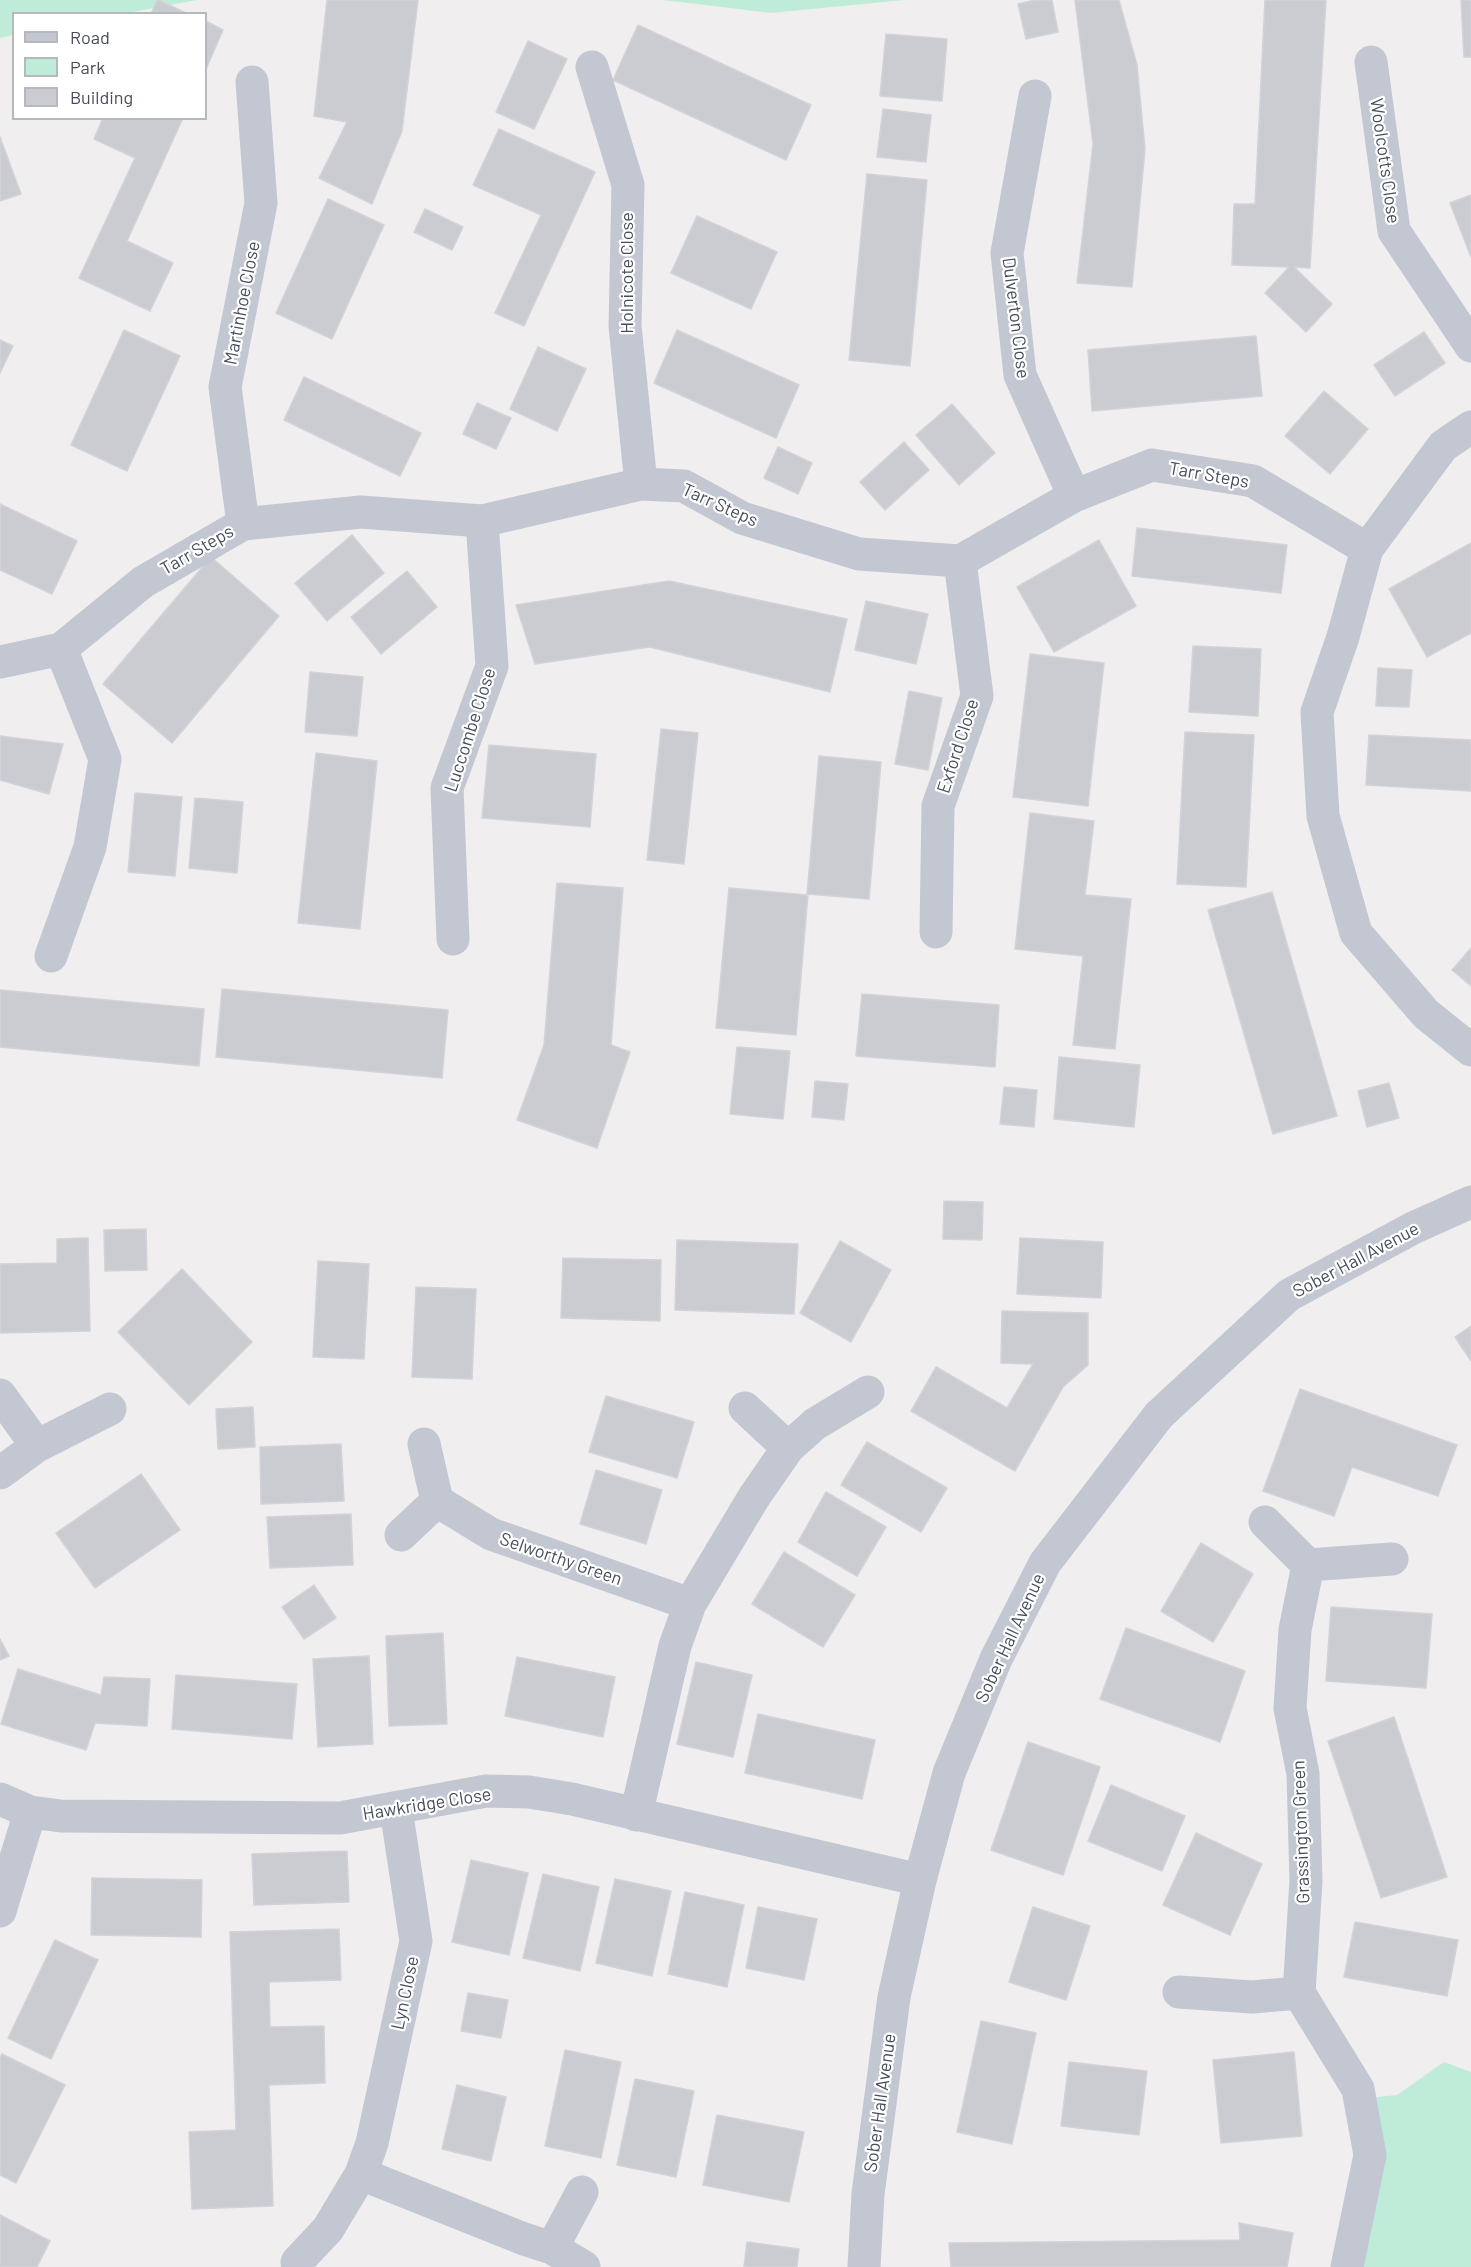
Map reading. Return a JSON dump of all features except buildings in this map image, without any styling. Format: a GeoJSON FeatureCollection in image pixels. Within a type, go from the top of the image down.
{"type":"FeatureCollection","features":[{"type":"Feature","properties":{"kind":"street","name":"Woolcotts Close"},"geometry":{"type":"LineString","coordinates":[[1371,62],[1394,231],[1471,346]]}},
{"type":"Feature","properties":{"kind":"street","name":"Holnicote Close"},"geometry":{"type":"LineString","coordinates":[[592,67],[628,185],[626,326],[641,484]]}},
{"type":"Feature","properties":{"kind":"street","name":"Martinhoe Close"},"geometry":{"type":"LineString","coordinates":[[243,524],[225,387],[261,203],[252,82]]}},
{"type":"Feature","properties":{"kind":"street","name":"Dulverton Close"},"geometry":{"type":"LineString","coordinates":[[1035,96],[1006,253],[1020,375],[1074,496]]}},
{"type":"Feature","properties":{"kind":"street"},"geometry":{"type":"LineString","coordinates":[[1471,427],[1443,446],[1367,549],[1343,637],[1317,712],[1323,816],[1356,933],[1426,1014],[1471,1050]]}},
{"type":"Feature","properties":{"kind":"street","name":"Tarr Steps"},"geometry":{"type":"LineString","coordinates":[[0,662],[61,649],[143,582],[243,524],[361,512],[482,520],[641,484],[684,486],[742,518],[859,554],[960,561],[1074,496],[1152,465],[1253,481],[1367,549]]}},
{"type":"Feature","properties":{"kind":"street","name":"Luccombe Close"},"geometry":{"type":"LineString","coordinates":[[453,939],[447,788],[492,666],[482,520]]}},
{"type":"Feature","properties":{"kind":"street","name":"Exford Close"},"geometry":{"type":"LineString","coordinates":[[936,932],[938,806],[977,696],[960,561]]}},
{"type":"Feature","properties":{"kind":"street"},"geometry":{"type":"LineString","coordinates":[[51,956],[90,848],[105,759],[61,649]]}},
{"type":"Feature","properties":{"kind":"street","name":"Sober Hall Avenue"},"geometry":{"type":"LineString","coordinates":[[864,2267],[868,2194],[894,1997],[920,1881],[950,1773],[996,1659],[1045,1563],[1159,1415],[1289,1295],[1413,1228],[1471,1202]]}},
{"type":"Feature","properties":{"kind":"street"},"geometry":{"type":"LineString","coordinates":[[636,1815],[675,1646],[690,1604],[754,1497],[788,1448],[815,1424],[868,1392]]}},
{"type":"Feature","properties":{"kind":"street"},"geometry":{"type":"LineString","coordinates":[[0,1395],[37,1446]]}},
{"type":"Feature","properties":{"kind":"street"},"geometry":{"type":"LineString","coordinates":[[745,1408],[788,1448]]}},
{"type":"Feature","properties":{"kind":"street"},"geometry":{"type":"LineString","coordinates":[[0,1473],[37,1446],[110,1409]]}},
{"type":"Feature","properties":{"kind":"street"},"geometry":{"type":"LineString","coordinates":[[400,1535],[437,1501],[424,1444]]}},
{"type":"Feature","properties":{"kind":"street","name":"Selworthy Green"},"geometry":{"type":"LineString","coordinates":[[437,1501],[491,1534],[690,1604]]}},
{"type":"Feature","properties":{"kind":"street"},"geometry":{"type":"LineString","coordinates":[[1264,1522],[1308,1564],[1392,1559]]}},
{"type":"Feature","properties":{"kind":"street","name":"Grassington Green"},"geometry":{"type":"LineString","coordinates":[[1299,1993],[1306,1881],[1303,1774],[1290,1708],[1295,1629],[1308,1564]]}},
{"type":"Feature","properties":{"kind":"street","name":"Hawkridge Close"},"geometry":{"type":"LineString","coordinates":[[0,1799],[30,1812],[61,1816],[340,1818],[486,1791],[529,1792],[572,1799],[920,1881]]}},
{"type":"Feature","properties":{"kind":"street","name":"Lyn Close"},"geometry":{"type":"LineString","coordinates":[[297,2262],[328,2229],[361,2174],[372,2143],[416,1941],[396,1809]]}},
{"type":"Feature","properties":{"kind":"street"},"geometry":{"type":"LineString","coordinates":[[0,1911],[30,1812]]}},
{"type":"Feature","properties":{"kind":"street"},"geometry":{"type":"LineString","coordinates":[[1179,1992],[1252,1997],[1299,1993],[1358,2089],[1370,2155],[1347,2267]]}},
{"type":"Feature","properties":{"kind":"street"},"geometry":{"type":"LineString","coordinates":[[361,2174],[524,2240],[552,2248],[584,2267]]}},
{"type":"Feature","properties":{"kind":"street"},"geometry":{"type":"LineString","coordinates":[[552,2248],[582,2192]]}},
{"type":"Feature","properties":{"kind":"green space"},"geometry":{"type":"Polygon","coordinates":[[[0,0],[197,0],[132,12],[12,12],[12,35],[0,38],[0,0]]]}},
{"type":"Feature","properties":{"kind":"green space"},"geometry":{"type":"Polygon","coordinates":[[[663,0],[904,0],[771,13],[663,0]]]}},
{"type":"Feature","properties":{"kind":"green space"},"geometry":{"type":"Polygon","coordinates":[[[1444,2062],[1471,2072],[1471,2267],[1347,2267],[1359,2099],[1397,2095],[1444,2062]]]}}]}
